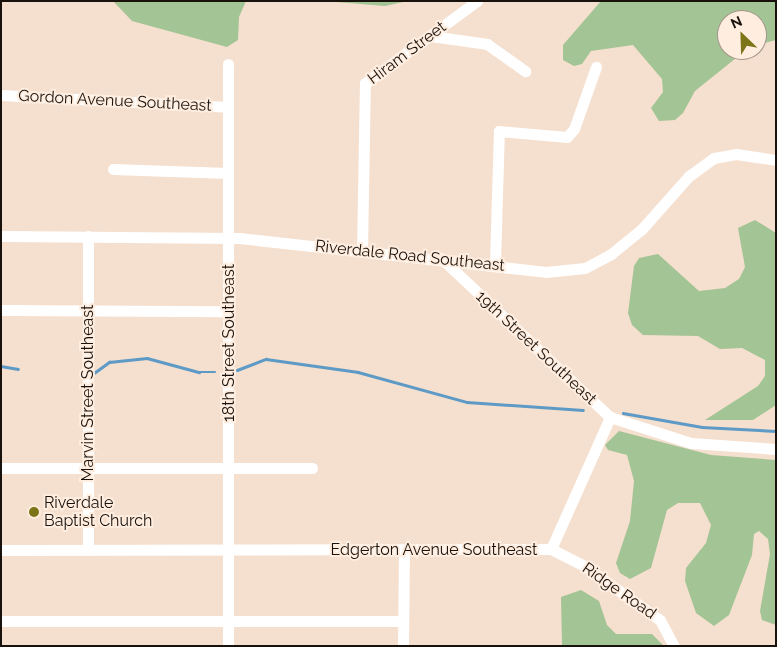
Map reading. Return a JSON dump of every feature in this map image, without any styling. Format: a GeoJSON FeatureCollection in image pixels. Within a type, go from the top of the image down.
{"type":"FeatureCollection","features":[{"type":"Feature","properties":{"kind":"street","name":"Hiram Street"},"geometry":{"type":"LineString","coordinates":[[362,251],[363,89],[369,79],[477,1]]}},
{"type":"Feature","properties":{"kind":"street"},"geometry":{"type":"LineString","coordinates":[[431,36],[487,44],[525,71]]}},
{"type":"Feature","properties":{"kind":"street","name":"18th Street Southeast"},"geometry":{"type":"LineString","coordinates":[[228,64],[228,646]]}},
{"type":"Feature","properties":{"kind":"street"},"geometry":{"type":"LineString","coordinates":[[495,263],[499,131],[567,137],[574,129],[596,67]]}},
{"type":"Feature","properties":{"kind":"street","name":"Gordon Avenue Southeast"},"geometry":{"type":"LineString","coordinates":[[1,95],[228,107]]}},
{"type":"Feature","properties":{"kind":"street","name":"Riverdale Road Southeast"},"geometry":{"type":"LineString","coordinates":[[1,236],[229,238],[495,263],[546,272],[584,268],[641,230],[689,176],[714,158],[736,154],[776,160]]}},
{"type":"Feature","properties":{"kind":"street"},"geometry":{"type":"LineString","coordinates":[[113,169],[228,173]]}},
{"type":"Feature","properties":{"kind":"street","name":"Marvin Street Southeast"},"geometry":{"type":"LineString","coordinates":[[88,236],[88,550]]}},
{"type":"Feature","properties":{"kind":"street","name":"19th Street Southeast"},"geometry":{"type":"LineString","coordinates":[[441,258],[610,417]]}},
{"type":"Feature","properties":{"kind":"street"},"geometry":{"type":"LineString","coordinates":[[1,310],[229,311]]}},
{"type":"Feature","properties":{"kind":"street"},"geometry":{"type":"LineString","coordinates":[[610,417],[691,443],[776,449]]}},
{"type":"Feature","properties":{"kind":"street","name":"Edgerton Avenue Southeast"},"geometry":{"type":"LineString","coordinates":[[1,550],[404,551],[552,549],[610,417]]}},
{"type":"Feature","properties":{"kind":"street"},"geometry":{"type":"LineString","coordinates":[[1,468],[312,468]]}},
{"type":"Feature","properties":{"kind":"street","name":"Ridge Road"},"geometry":{"type":"LineString","coordinates":[[552,549],[586,567],[660,620],[674,646]]}},
{"type":"Feature","properties":{"kind":"street"},"geometry":{"type":"LineString","coordinates":[[404,551],[404,646]]}},
{"type":"Feature","properties":{"kind":"street"},"geometry":{"type":"LineString","coordinates":[[1,621],[404,621]]}},
{"type":"Feature","properties":{"kind":"green space"},"geometry":{"type":"Polygon","coordinates":[[[113,1],[246,1],[239,17],[238,40],[227,47],[132,21],[113,1]]]}},
{"type":"Feature","properties":{"kind":"green space"},"geometry":{"type":"Polygon","coordinates":[[[324,1],[408,1],[385,6],[324,1]]]}},
{"type":"Feature","properties":{"kind":"green space"},"geometry":{"type":"Polygon","coordinates":[[[601,1],[776,1],[776,40],[767,42],[767,10],[717,10],[717,60],[734,60],[695,91],[683,113],[675,120],[659,121],[651,108],[663,92],[662,79],[633,45],[591,51],[582,64],[574,66],[563,60],[563,45],[601,1]]]}},
{"type":"Feature","properties":{"kind":"green space"},"geometry":{"type":"Polygon","coordinates":[[[755,220],[776,233],[776,405],[753,420],[705,420],[758,386],[765,376],[765,360],[742,348],[720,349],[698,336],[643,335],[632,325],[628,313],[634,266],[639,258],[658,254],[699,291],[725,288],[739,279],[745,267],[738,228],[755,220]]]}},
{"type":"Feature","properties":{"kind":"green space"},"geometry":{"type":"Polygon","coordinates":[[[619,431],[711,455],[776,460],[776,625],[762,620],[760,611],[770,554],[768,539],[759,531],[754,534],[752,555],[729,615],[714,626],[696,613],[685,581],[686,568],[706,543],[711,525],[700,503],[678,503],[667,510],[651,568],[630,579],[620,573],[616,563],[630,521],[634,481],[627,455],[608,450],[605,445],[619,431]]]}},
{"type":"Feature","properties":{"kind":"green space"},"geometry":{"type":"Polygon","coordinates":[[[581,590],[599,601],[607,625],[616,634],[652,634],[664,646],[562,646],[561,597],[581,590]]]}},
{"type":"Feature","properties":{"kind":"waterway"},"geometry":{"type":"LineString","coordinates":[[94,373],[109,362],[147,358],[199,372],[215,372]]}},
{"type":"Feature","properties":{"kind":"waterway"},"geometry":{"type":"LineString","coordinates":[[237,370],[266,359],[358,372],[467,402],[583,410]]}},
{"type":"Feature","properties":{"kind":"waterway"},"geometry":{"type":"LineString","coordinates":[[1,366],[18,369]]}},
{"type":"Feature","properties":{"kind":"waterway"},"geometry":{"type":"LineString","coordinates":[[623,413],[702,427],[776,431]]}},
{"type":"Feature","properties":{"kind":"place","name":"Riverdale Baptist Church"},"geometry":{"type":"Point","coordinates":[34,512]}}]}
